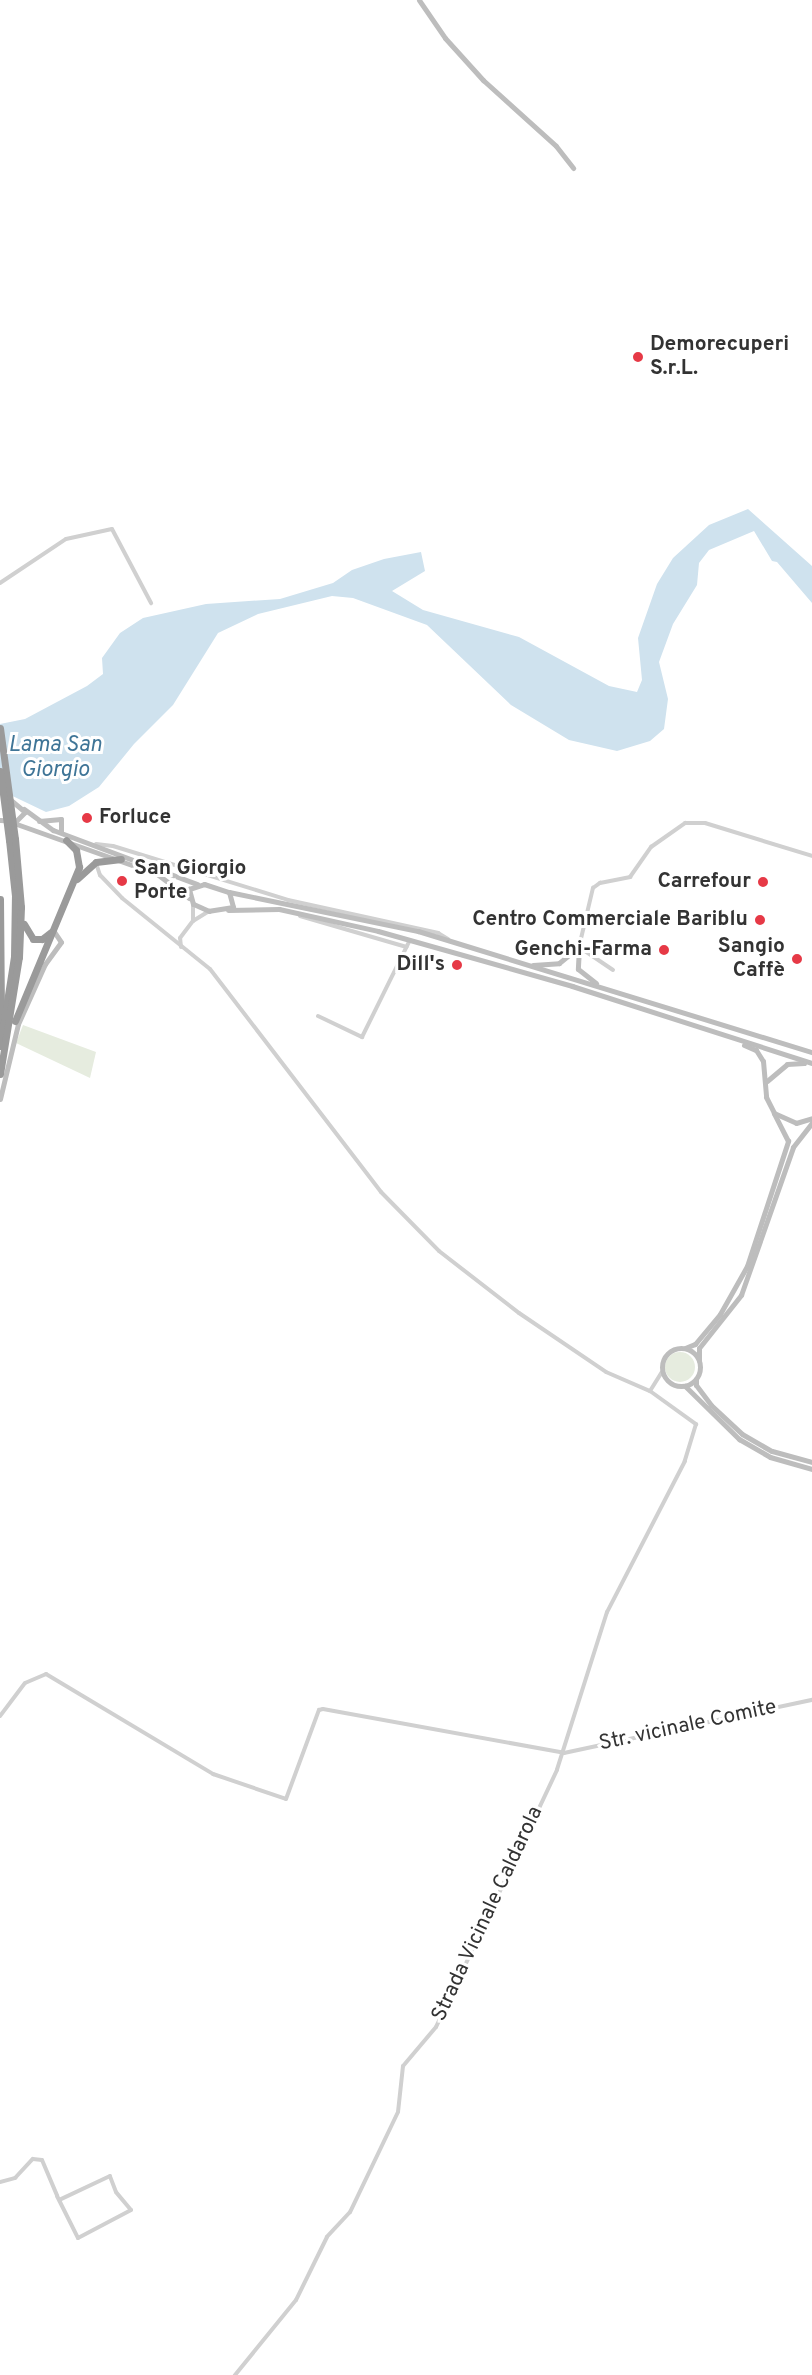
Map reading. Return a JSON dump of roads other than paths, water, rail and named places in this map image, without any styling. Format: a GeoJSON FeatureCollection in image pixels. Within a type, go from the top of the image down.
{"type":"FeatureCollection","features":[{"type":"Feature","properties":{"kind":"highway"},"geometry":{"type":"LineString","coordinates":[[0,728],[21,906],[29,937],[42,939],[53,930]]}},
{"type":"Feature","properties":{"kind":"highway"},"geometry":{"type":"LineString","coordinates":[[0,771],[12,840],[11,987],[2,1044]]}},
{"type":"Feature","properties":{"kind":"highway"},"geometry":{"type":"LineString","coordinates":[[2,1044],[74,884],[80,860],[64,836]]}},
{"type":"Feature","properties":{"kind":"highway"},"geometry":{"type":"LineString","coordinates":[[74,884],[96,861],[120,859]]}},
{"type":"Feature","properties":{"kind":"highway"},"geometry":{"type":"LineString","coordinates":[[0,899],[2,937],[0,1074]]}},
{"type":"Feature","properties":{"kind":"highway"},"geometry":{"type":"LineString","coordinates":[[2,1044],[18,968],[21,906]]}},
{"type":"Feature","properties":{"kind":"highway"},"geometry":{"type":"LineString","coordinates":[[1,917],[11,924]]}},
{"type":"Feature","properties":{"kind":"highway"},"geometry":{"type":"LineString","coordinates":[[2,937],[11,924]]}},
{"type":"Feature","properties":{"kind":"main road"},"geometry":{"type":"LineString","coordinates":[[419,0],[445,38],[483,80],[556,146],[573,168]]}},
{"type":"Feature","properties":{"kind":"main road"},"geometry":{"type":"LineString","coordinates":[[0,794],[64,836],[167,880],[193,904],[209,911],[267,907],[410,939],[812,1064]]}},
{"type":"Feature","properties":{"kind":"main road"},"geometry":{"type":"LineString","coordinates":[[10,821],[23,817],[24,809]]}},
{"type":"Feature","properties":{"kind":"main road"},"geometry":{"type":"LineString","coordinates":[[0,819],[96,844],[197,884],[267,901],[370,920],[454,943],[812,1051]]}},
{"type":"Feature","properties":{"kind":"main road"},"geometry":{"type":"LineString","coordinates":[[38,821],[61,819],[58,828],[64,836]]}},
{"type":"Feature","properties":{"kind":"main road"},"geometry":{"type":"LineString","coordinates":[[189,898],[189,889],[197,884]]}},
{"type":"Feature","properties":{"kind":"main road"},"geometry":{"type":"LineString","coordinates":[[228,910],[234,901],[229,892]]}},
{"type":"Feature","properties":{"kind":"main road"},"geometry":{"type":"LineString","coordinates":[[0,1099],[18,1024],[45,964],[61,942],[53,930]]}},
{"type":"Feature","properties":{"kind":"main road"},"geometry":{"type":"LineString","coordinates":[[503,958],[547,966],[568,959],[579,947]]}},
{"type":"Feature","properties":{"kind":"main road"},"geometry":{"type":"LineString","coordinates":[[579,947],[577,963],[581,974],[631,998]]}},
{"type":"Feature","properties":{"kind":"main road"},"geometry":{"type":"LineString","coordinates":[[701,1028],[756,1050],[766,1067],[766,1097],[788,1141],[747,1266],[720,1314],[694,1344],[666,1354],[662,1372],[667,1381],[685,1386],[740,1439],[770,1457],[812,1469]]}},
{"type":"Feature","properties":{"kind":"main road"},"geometry":{"type":"LineString","coordinates":[[767,1081],[787,1064],[812,1064]]}},
{"type":"Feature","properties":{"kind":"main road"},"geometry":{"type":"LineString","coordinates":[[774,1113],[796,1123],[812,1118]]}},
{"type":"Feature","properties":{"kind":"main road"},"geometry":{"type":"LineString","coordinates":[[812,1123],[793,1147],[741,1295],[699,1348],[696,1379],[696,1385],[711,1405],[742,1434],[772,1451],[812,1462]]}},
{"type":"Feature","properties":{"kind":"main road"},"geometry":{"type":"LineString","coordinates":[[685,1348],[699,1360]]}},
{"type":"Feature","properties":{"kind":"main road"},"geometry":{"type":"LineString","coordinates":[[685,1386],[696,1379]]}},
{"type":"Feature","properties":{"kind":"street"},"geometry":{"type":"LineString","coordinates":[[0,583],[66,539],[112,529],[151,603]]}},
{"type":"Feature","properties":{"kind":"street"},"geometry":{"type":"LineString","coordinates":[[613,970],[579,947],[595,885],[630,877],[651,847],[685,823],[705,823],[812,856]]}},
{"type":"Feature","properties":{"kind":"street"},"geometry":{"type":"LineString","coordinates":[[96,844],[113,846],[288,900],[438,933],[454,943]]}},
{"type":"Feature","properties":{"kind":"street"},"geometry":{"type":"LineString","coordinates":[[96,861],[100,875],[170,939],[210,969],[381,1192],[438,1251],[519,1313],[606,1372],[650,1390],[659,1382],[662,1372]]}},
{"type":"Feature","properties":{"kind":"street"},"geometry":{"type":"LineString","coordinates":[[215,887],[218,880]]}},
{"type":"Feature","properties":{"kind":"street"},"geometry":{"type":"LineString","coordinates":[[193,904],[193,921]]}},
{"type":"Feature","properties":{"kind":"street"},"geometry":{"type":"LineString","coordinates":[[181,948],[180,938],[193,921],[209,911]]}},
{"type":"Feature","properties":{"kind":"street"},"geometry":{"type":"LineString","coordinates":[[294,912],[407,947]]}},
{"type":"Feature","properties":{"kind":"street"},"geometry":{"type":"LineString","coordinates":[[170,939],[180,938]]}},
{"type":"Feature","properties":{"kind":"street"},"geometry":{"type":"LineString","coordinates":[[318,1016],[362,1037],[410,939]]}},
{"type":"Feature","properties":{"kind":"street"},"geometry":{"type":"LineString","coordinates":[[659,1382],[667,1381]]}},
{"type":"Feature","properties":{"kind":"street","name":"Strada Vicinale Caldarola"},"geometry":{"type":"LineString","coordinates":[[235,2375],[296,2300],[327,2237],[350,2212],[398,2112],[403,2066],[436,2027],[564,1753],[607,1612],[685,1461],[696,1424],[650,1390]]}},
{"type":"Feature","properties":{"kind":"street"},"geometry":{"type":"LineString","coordinates":[[0,1716],[25,1683],[46,1674],[213,1774],[281,1799],[289,1795],[319,1710],[323,1709],[564,1753]]}},
{"type":"Feature","properties":{"kind":"street","name":"Str. vicinale Comite"},"geometry":{"type":"LineString","coordinates":[[564,1753],[812,1700]]}},
{"type":"Feature","properties":{"kind":"street"},"geometry":{"type":"LineString","coordinates":[[0,2182],[15,2178],[38,2158],[45,2164],[59,2200],[78,2238],[131,2210],[116,2192],[110,2176],[59,2200]]}},
{"type":"Feature","properties":{"kind":"water","name":"Lama San Giorgio"},"geometry":{"type":"Polygon","coordinates":[[[748,509],[812,566],[812,603],[777,562],[772,561],[754,531],[709,550],[699,563],[697,585],[673,624],[659,662],[668,699],[664,729],[650,741],[617,751],[569,740],[511,705],[427,625],[353,598],[332,596],[258,614],[218,633],[173,705],[134,744],[99,787],[69,806],[46,812],[0,790],[0,724],[25,719],[87,686],[103,674],[102,658],[120,633],[143,618],[206,604],[280,599],[333,583],[352,570],[384,559],[421,552],[425,571],[392,591],[423,610],[519,637],[609,686],[637,692],[642,680],[638,638],[657,584],[673,558],[709,525],[748,509]]]}},
{"type":"Feature","properties":{"kind":"place","name":"Demorecuperi S.r.L."},"geometry":{"type":"Point","coordinates":[638,357]}},
{"type":"Feature","properties":{"kind":"place","name":"Forluce"},"geometry":{"type":"Point","coordinates":[87,818]}},
{"type":"Feature","properties":{"kind":"place","name":"San Giorgio Porte"},"geometry":{"type":"Point","coordinates":[122,881]}},
{"type":"Feature","properties":{"kind":"place","name":"Carrefour"},"geometry":{"type":"Point","coordinates":[763,882]}},
{"type":"Feature","properties":{"kind":"place","name":"Centro Commerciale Bariblu"},"geometry":{"type":"Point","coordinates":[760,920]}},
{"type":"Feature","properties":{"kind":"place","name":"Genchi-Farma"},"geometry":{"type":"Point","coordinates":[664,950]}},
{"type":"Feature","properties":{"kind":"place","name":"Sangio Caffè"},"geometry":{"type":"Point","coordinates":[797,959]}},
{"type":"Feature","properties":{"kind":"place","name":"Dill's"},"geometry":{"type":"Point","coordinates":[457,965]}}]}
